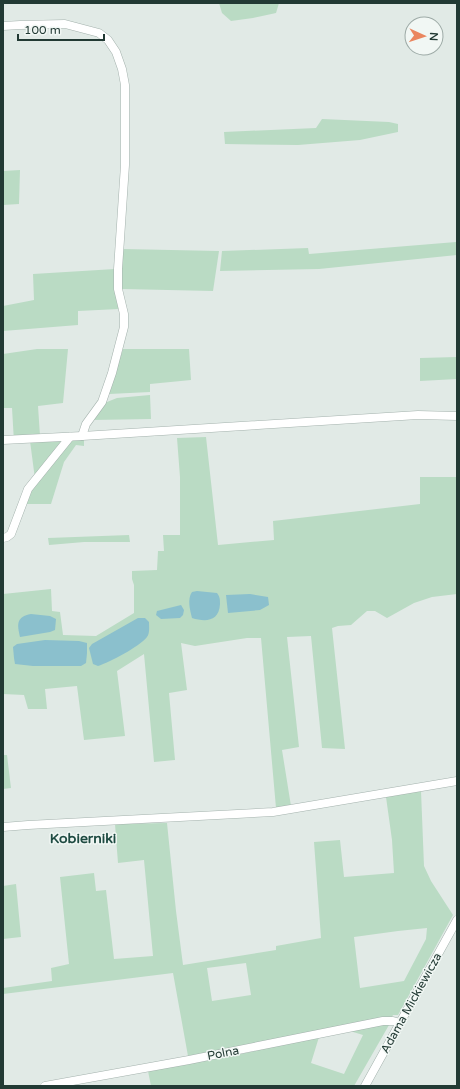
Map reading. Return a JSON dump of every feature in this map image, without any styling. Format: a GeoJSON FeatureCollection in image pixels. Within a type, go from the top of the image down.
{"type":"FeatureCollection","features":[{"type":"Feature","properties":{"kind":"street"},"geometry":{"type":"LineString","coordinates":[[3,26],[65,24],[99,33],[108,40],[116,52],[122,69],[125,85],[125,165],[118,289],[124,314],[124,327],[112,373],[102,402],[86,424],[82,436]]}},
{"type":"Feature","properties":{"kind":"street"},"geometry":{"type":"LineString","coordinates":[[3,440],[418,415],[457,416]]}},
{"type":"Feature","properties":{"kind":"street"},"geometry":{"type":"LineString","coordinates":[[3,538],[11,534],[28,489],[70,437]]}},
{"type":"Feature","properties":{"kind":"street"},"geometry":{"type":"LineString","coordinates":[[3,827],[273,812],[457,781]]}},
{"type":"Feature","properties":{"kind":"street","name":"Adama Mickiewicza"},"geometry":{"type":"LineString","coordinates":[[365,1086],[457,920]]}},
{"type":"Feature","properties":{"kind":"street","name":"Polna"},"geometry":{"type":"LineString","coordinates":[[45,1086],[189,1060],[383,1021],[400,1023]]}},
{"type":"Feature","properties":{"kind":"green space"},"geometry":{"type":"Polygon","coordinates":[[[219,3],[279,3],[276,13],[231,21],[222,13],[219,3]]]}},
{"type":"Feature","properties":{"kind":"green space"},"geometry":{"type":"Polygon","coordinates":[[[322,119],[389,122],[398,124],[398,132],[360,140],[298,145],[225,144],[224,132],[316,128],[322,119]]]}},
{"type":"Feature","properties":{"kind":"green space"},"geometry":{"type":"Polygon","coordinates":[[[20,170],[19,204],[3,205],[3,171],[20,170]]]}},
{"type":"Feature","properties":{"kind":"green space"},"geometry":{"type":"Polygon","coordinates":[[[456,242],[457,255],[319,269],[220,271],[222,251],[308,248],[309,254],[456,242]]]}},
{"type":"Feature","properties":{"kind":"green space"},"geometry":{"type":"Polygon","coordinates":[[[123,249],[219,251],[213,291],[122,289],[121,271],[123,249]]]}},
{"type":"Feature","properties":{"kind":"green space"},"geometry":{"type":"Polygon","coordinates":[[[115,269],[119,309],[78,311],[78,325],[3,331],[3,306],[34,300],[33,274],[115,269]]]}},
{"type":"Feature","properties":{"kind":"green space"},"geometry":{"type":"Polygon","coordinates":[[[37,349],[68,349],[63,403],[38,406],[40,436],[65,439],[35,479],[30,441],[14,442],[12,408],[3,408],[3,354],[37,349]]]}},
{"type":"Feature","properties":{"kind":"green space"},"geometry":{"type":"Polygon","coordinates":[[[123,349],[189,349],[191,380],[150,384],[150,392],[109,394],[123,349]]]}},
{"type":"Feature","properties":{"kind":"green space"},"geometry":{"type":"Polygon","coordinates":[[[457,357],[457,379],[420,381],[420,358],[457,357]]]}},
{"type":"Feature","properties":{"kind":"green space"},"geometry":{"type":"Polygon","coordinates":[[[150,395],[151,419],[92,420],[102,404],[117,398],[150,395]]]}},
{"type":"Feature","properties":{"kind":"green space"},"geometry":{"type":"Polygon","coordinates":[[[206,437],[218,545],[274,540],[273,521],[420,504],[420,477],[457,477],[457,594],[432,597],[414,603],[387,618],[375,611],[367,611],[351,625],[332,628],[345,749],[322,748],[311,636],[287,637],[299,747],[282,750],[291,806],[276,808],[261,638],[247,638],[195,646],[181,643],[187,690],[169,693],[175,760],[154,762],[144,654],[117,671],[125,736],[84,740],[77,686],[45,689],[47,709],[28,709],[24,695],[3,694],[3,594],[51,589],[52,611],[60,612],[63,635],[96,636],[134,613],[134,585],[132,571],[157,570],[158,551],[164,551],[163,535],[180,535],[180,477],[177,438],[206,437]]]}},
{"type":"Feature","properties":{"kind":"green space"},"geometry":{"type":"Polygon","coordinates":[[[71,438],[84,438],[84,446],[76,445],[64,462],[51,504],[24,504],[30,490],[71,438]]]}},
{"type":"Feature","properties":{"kind":"green space"},"geometry":{"type":"Polygon","coordinates":[[[129,535],[130,542],[84,542],[49,545],[48,538],[129,535]]]}},
{"type":"Feature","properties":{"kind":"green space"},"geometry":{"type":"Polygon","coordinates":[[[3,755],[7,755],[11,788],[3,789],[3,755]]]}},
{"type":"Feature","properties":{"kind":"green space"},"geometry":{"type":"Polygon","coordinates":[[[421,791],[424,866],[431,881],[453,915],[398,1015],[393,1015],[391,1019],[188,1056],[173,973],[3,994],[3,988],[52,981],[51,968],[69,964],[60,877],[94,873],[96,891],[106,890],[114,959],[153,956],[144,860],[118,863],[115,824],[167,823],[183,965],[276,950],[276,946],[321,938],[314,842],[340,840],[344,877],[394,873],[392,840],[386,797],[421,791]],[[427,928],[354,937],[360,988],[404,981],[426,939],[427,928]],[[246,963],[207,968],[212,1001],[251,995],[246,963]]]}},
{"type":"Feature","properties":{"kind":"green space"},"geometry":{"type":"Polygon","coordinates":[[[16,884],[21,937],[3,939],[3,886],[16,884]]]}},
{"type":"Feature","properties":{"kind":"green space"},"geometry":{"type":"Polygon","coordinates":[[[386,1024],[389,1025],[354,1086],[151,1086],[148,1071],[222,1058],[319,1037],[311,1063],[344,1074],[363,1035],[350,1031],[386,1024]]]}},
{"type":"Feature","properties":{"kind":"water"},"geometry":{"type":"Polygon","coordinates":[[[197,591],[218,594],[220,601],[219,610],[214,617],[206,620],[192,618],[189,605],[190,595],[192,592],[197,591]]]}},
{"type":"Feature","properties":{"kind":"water"},"geometry":{"type":"Polygon","coordinates":[[[250,594],[268,597],[269,605],[260,610],[228,613],[226,595],[250,594]]]}},
{"type":"Feature","properties":{"kind":"water"},"geometry":{"type":"Polygon","coordinates":[[[181,605],[184,610],[183,615],[180,618],[161,619],[156,615],[157,611],[181,605]]]}},
{"type":"Feature","properties":{"kind":"water"},"geometry":{"type":"Polygon","coordinates":[[[31,614],[50,616],[56,619],[55,630],[20,637],[18,625],[20,619],[31,614]]]}},
{"type":"Feature","properties":{"kind":"water"},"geometry":{"type":"Polygon","coordinates":[[[138,618],[145,618],[149,622],[149,632],[147,637],[131,650],[117,658],[98,666],[93,664],[89,648],[92,644],[138,618]]]}},
{"type":"Feature","properties":{"kind":"water"},"geometry":{"type":"Polygon","coordinates":[[[45,640],[79,641],[87,643],[86,663],[81,666],[33,666],[15,664],[13,647],[17,644],[45,640]]]}},
{"type":"Feature","properties":{"kind":"district","name":"Kobierniki"},"geometry":{"type":"Point","coordinates":[83,838]}}]}
